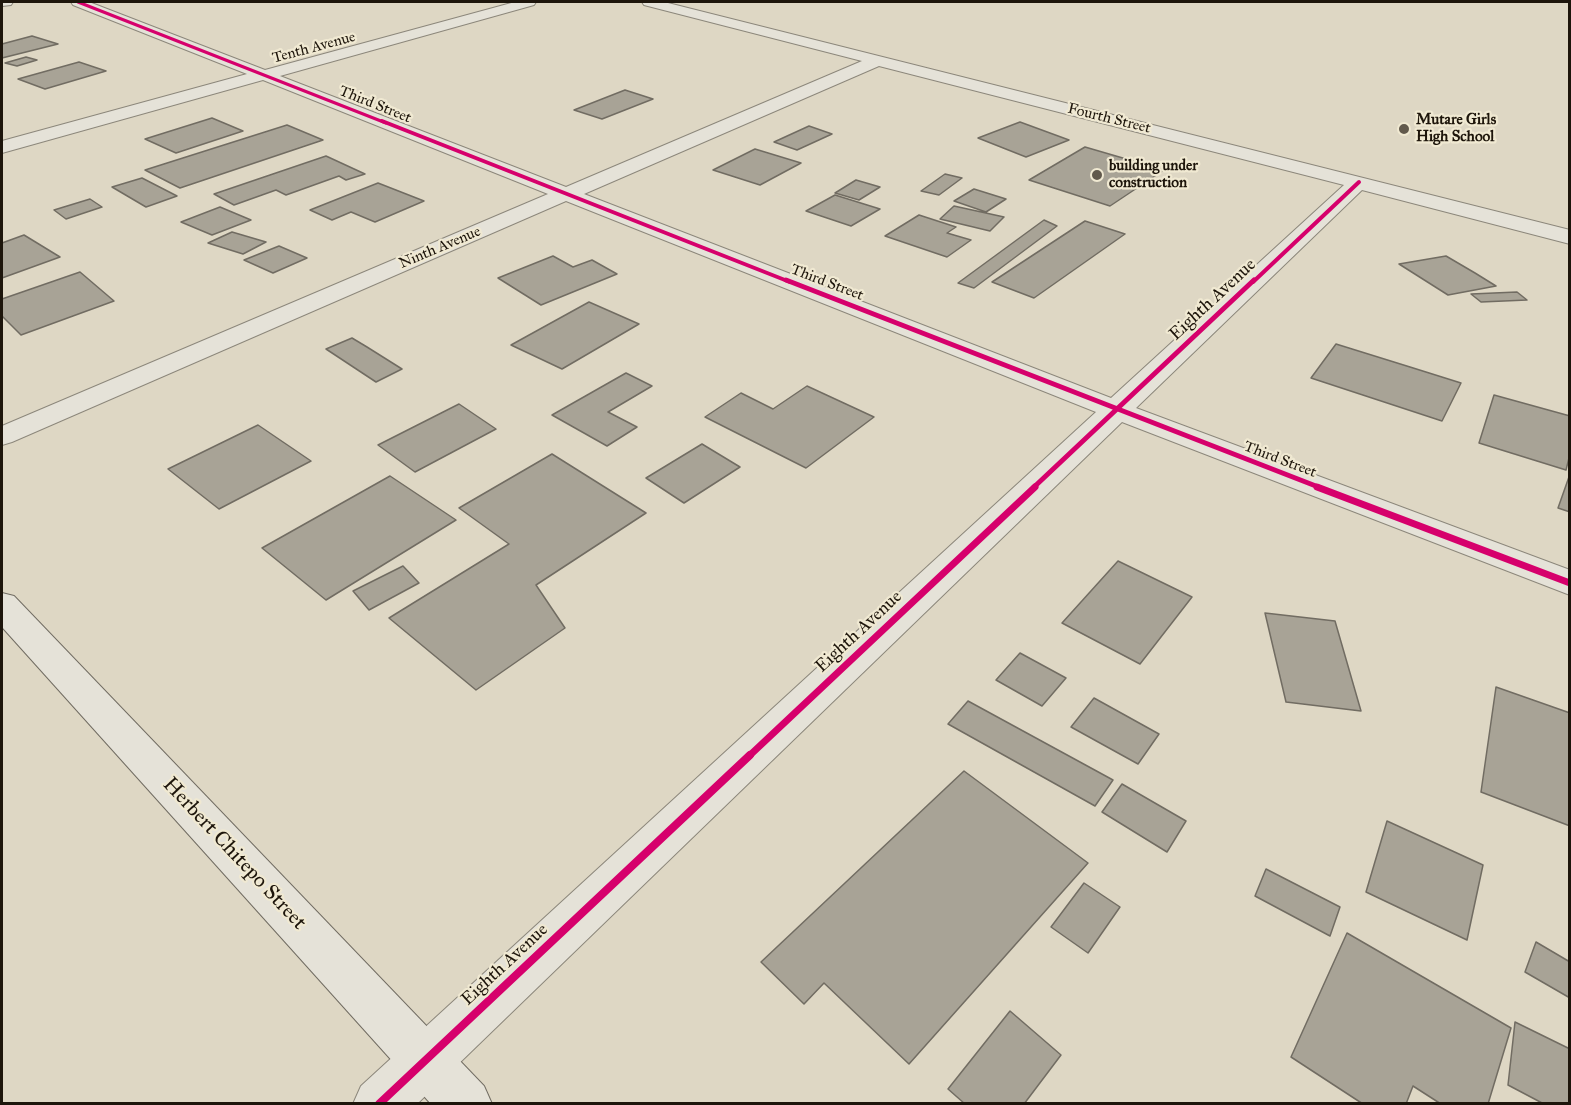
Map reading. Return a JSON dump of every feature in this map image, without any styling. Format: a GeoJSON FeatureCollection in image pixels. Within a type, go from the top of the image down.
{"type":"FeatureCollection","features":[{"type":"Feature","properties":{"kind":"street"},"geometry":{"type":"LineString","coordinates":[[2,3],[6,2]]}},
{"type":"Feature","properties":{"kind":"street","name":"Third Street"},"geometry":{"type":"LineString","coordinates":[[78,2],[1118,411],[1569,583]]}},
{"type":"Feature","properties":{"kind":"street","name":"Tenth Avenue"},"geometry":{"type":"LineString","coordinates":[[2,147],[529,2]]}},
{"type":"Feature","properties":{"kind":"street","name":"Fourth Street"},"geometry":{"type":"LineString","coordinates":[[649,2],[1569,237]]}},
{"type":"Feature","properties":{"kind":"street","name":"Ninth Avenue"},"geometry":{"type":"LineString","coordinates":[[2,436],[878,60]]}},
{"type":"Feature","properties":{"kind":"street","name":"Eighth Avenue"},"geometry":{"type":"LineString","coordinates":[[379,1104],[1359,182]]}},
{"type":"Feature","properties":{"kind":"street","name":"Herbert Chitepo Street"},"geometry":{"type":"LineString","coordinates":[[2,605],[466,1104]]}},
{"type":"Feature","properties":{"kind":"building"},"geometry":{"type":"Polygon","coordinates":[[[32,36],[58,44],[2,58],[2,44],[32,36]]]}},
{"type":"Feature","properties":{"kind":"building"},"geometry":{"type":"Polygon","coordinates":[[[26,57],[37,60],[17,66],[5,63],[26,57]]]}},
{"type":"Feature","properties":{"kind":"building"},"geometry":{"type":"Polygon","coordinates":[[[79,62],[106,71],[45,89],[18,79],[79,62]]]}},
{"type":"Feature","properties":{"kind":"building"},"geometry":{"type":"Polygon","coordinates":[[[625,90],[653,99],[602,119],[574,110],[625,90]]]}},
{"type":"Feature","properties":{"kind":"building"},"geometry":{"type":"Polygon","coordinates":[[[212,118],[243,131],[176,153],[145,139],[212,118]]]}},
{"type":"Feature","properties":{"kind":"building"},"geometry":{"type":"Polygon","coordinates":[[[1020,122],[1069,140],[1026,157],[978,138],[1020,122]]]}},
{"type":"Feature","properties":{"kind":"building"},"geometry":{"type":"Polygon","coordinates":[[[287,125],[323,140],[180,188],[145,170],[287,125]]]}},
{"type":"Feature","properties":{"kind":"building"},"geometry":{"type":"Polygon","coordinates":[[[809,126],[832,134],[797,150],[774,142],[809,126]]]}},
{"type":"Feature","properties":{"kind":"building","name":"building under construction"},"geometry":{"type":"Polygon","coordinates":[[[1085,147],[1164,170],[1110,206],[1029,180],[1085,147]]]}},
{"type":"Feature","properties":{"kind":"building"},"geometry":{"type":"Polygon","coordinates":[[[755,149],[801,163],[760,185],[713,170],[755,149]]]}},
{"type":"Feature","properties":{"kind":"building"},"geometry":{"type":"Polygon","coordinates":[[[326,156],[365,174],[346,180],[339,176],[286,195],[276,190],[234,205],[214,194],[326,156]]]}},
{"type":"Feature","properties":{"kind":"building"},"geometry":{"type":"Polygon","coordinates":[[[945,174],[962,178],[939,195],[921,191],[945,174]]]}},
{"type":"Feature","properties":{"kind":"building"},"geometry":{"type":"Polygon","coordinates":[[[142,178],[177,196],[146,207],[112,187],[142,178]]]}},
{"type":"Feature","properties":{"kind":"building"},"geometry":{"type":"Polygon","coordinates":[[[856,180],[880,187],[859,200],[835,193],[856,180]]]}},
{"type":"Feature","properties":{"kind":"building"},"geometry":{"type":"Polygon","coordinates":[[[378,183],[424,201],[375,222],[351,212],[332,220],[310,210],[378,183]]]}},
{"type":"Feature","properties":{"kind":"building"},"geometry":{"type":"Polygon","coordinates":[[[974,189],[1006,199],[986,212],[954,201],[974,189]]]}},
{"type":"Feature","properties":{"kind":"building"},"geometry":{"type":"Polygon","coordinates":[[[835,195],[880,209],[851,226],[806,211],[835,195]]]}},
{"type":"Feature","properties":{"kind":"building"},"geometry":{"type":"Polygon","coordinates":[[[90,199],[102,207],[66,219],[54,210],[90,199]]]}},
{"type":"Feature","properties":{"kind":"building"},"geometry":{"type":"Polygon","coordinates":[[[954,206],[1004,217],[990,231],[940,219],[954,206]]]}},
{"type":"Feature","properties":{"kind":"building"},"geometry":{"type":"Polygon","coordinates":[[[220,207],[251,220],[212,235],[181,222],[220,207]]]}},
{"type":"Feature","properties":{"kind":"building"},"geometry":{"type":"Polygon","coordinates":[[[919,215],[956,227],[947,233],[971,240],[947,257],[885,236],[919,215]]]}},
{"type":"Feature","properties":{"kind":"building"},"geometry":{"type":"Polygon","coordinates":[[[1044,220],[1057,226],[974,288],[958,283],[1044,220]]]}},
{"type":"Feature","properties":{"kind":"building"},"geometry":{"type":"Polygon","coordinates":[[[1085,221],[1125,234],[1034,298],[992,282],[1085,221]]]}},
{"type":"Feature","properties":{"kind":"building"},"geometry":{"type":"Polygon","coordinates":[[[232,232],[266,242],[243,254],[208,243],[232,232]]]}},
{"type":"Feature","properties":{"kind":"building"},"geometry":{"type":"Polygon","coordinates":[[[24,235],[60,257],[2,278],[2,243],[24,235]]]}},
{"type":"Feature","properties":{"kind":"building"},"geometry":{"type":"Polygon","coordinates":[[[279,246],[307,258],[273,273],[244,260],[279,246]]]}},
{"type":"Feature","properties":{"kind":"building"},"geometry":{"type":"Polygon","coordinates":[[[553,256],[573,267],[592,260],[617,274],[541,305],[498,278],[553,256]]]}},
{"type":"Feature","properties":{"kind":"building"},"geometry":{"type":"Polygon","coordinates":[[[1446,256],[1496,286],[1448,295],[1399,264],[1446,256]]]}},
{"type":"Feature","properties":{"kind":"building"},"geometry":{"type":"Polygon","coordinates":[[[80,272],[114,301],[21,335],[2,316],[2,299],[80,272]]]}},
{"type":"Feature","properties":{"kind":"building"},"geometry":{"type":"Polygon","coordinates":[[[1517,292],[1527,300],[1481,302],[1471,294],[1517,292]]]}},
{"type":"Feature","properties":{"kind":"building"},"geometry":{"type":"Polygon","coordinates":[[[589,302],[639,324],[562,369],[511,345],[589,302]]]}},
{"type":"Feature","properties":{"kind":"building"},"geometry":{"type":"Polygon","coordinates":[[[352,338],[402,369],[376,382],[326,349],[352,338]]]}},
{"type":"Feature","properties":{"kind":"building"},"geometry":{"type":"Polygon","coordinates":[[[1336,344],[1461,383],[1442,421],[1311,378],[1336,344]]]}},
{"type":"Feature","properties":{"kind":"building"},"geometry":{"type":"Polygon","coordinates":[[[626,373],[652,386],[608,412],[637,427],[607,446],[552,415],[626,373]]]}},
{"type":"Feature","properties":{"kind":"building"},"geometry":{"type":"Polygon","coordinates":[[[807,386],[874,417],[806,468],[705,417],[741,393],[773,409],[807,386]]]}},
{"type":"Feature","properties":{"kind":"building"},"geometry":{"type":"Polygon","coordinates":[[[1494,395],[1570,416],[1570,454],[1566,470],[1479,443],[1494,395]]]}},
{"type":"Feature","properties":{"kind":"building"},"geometry":{"type":"Polygon","coordinates":[[[459,404],[496,429],[415,472],[378,445],[459,404]]]}},
{"type":"Feature","properties":{"kind":"building"},"geometry":{"type":"Polygon","coordinates":[[[258,425],[311,461],[219,509],[168,469],[258,425]]]}},
{"type":"Feature","properties":{"kind":"building"},"geometry":{"type":"Polygon","coordinates":[[[702,444],[740,467],[684,503],[646,478],[702,444]]]}},
{"type":"Feature","properties":{"kind":"building"},"geometry":{"type":"Polygon","coordinates":[[[552,454],[646,513],[536,585],[565,628],[476,690],[389,618],[509,544],[459,508],[552,454]]]}},
{"type":"Feature","properties":{"kind":"building"},"geometry":{"type":"Polygon","coordinates":[[[1570,474],[1570,512],[1558,508],[1570,474]]]}},
{"type":"Feature","properties":{"kind":"building"},"geometry":{"type":"Polygon","coordinates":[[[390,476],[456,520],[326,600],[262,548],[390,476]]]}},
{"type":"Feature","properties":{"kind":"building"},"geometry":{"type":"Polygon","coordinates":[[[1118,561],[1192,597],[1140,664],[1062,623],[1118,561]]]}},
{"type":"Feature","properties":{"kind":"building"},"geometry":{"type":"Polygon","coordinates":[[[403,566],[419,583],[369,610],[353,591],[403,566]]]}},
{"type":"Feature","properties":{"kind":"building"},"geometry":{"type":"Polygon","coordinates":[[[1265,613],[1335,621],[1361,711],[1286,702],[1265,613]]]}},
{"type":"Feature","properties":{"kind":"building"},"geometry":{"type":"Polygon","coordinates":[[[1020,653],[1066,678],[1042,706],[996,680],[1020,653]]]}},
{"type":"Feature","properties":{"kind":"building"},"geometry":{"type":"Polygon","coordinates":[[[1496,687],[1570,713],[1570,826],[1481,792],[1496,687]]]}},
{"type":"Feature","properties":{"kind":"building"},"geometry":{"type":"Polygon","coordinates":[[[1094,698],[1159,734],[1138,764],[1071,727],[1094,698]]]}},
{"type":"Feature","properties":{"kind":"building"},"geometry":{"type":"Polygon","coordinates":[[[968,701],[1113,780],[1095,806],[948,724],[968,701]]]}},
{"type":"Feature","properties":{"kind":"building"},"geometry":{"type":"Polygon","coordinates":[[[964,771],[1088,863],[909,1064],[824,983],[804,1004],[761,962],[964,771]]]}},
{"type":"Feature","properties":{"kind":"building"},"geometry":{"type":"Polygon","coordinates":[[[1122,784],[1186,821],[1167,852],[1102,812],[1122,784]]]}},
{"type":"Feature","properties":{"kind":"building"},"geometry":{"type":"Polygon","coordinates":[[[1387,821],[1483,865],[1467,940],[1366,892],[1387,821]]]}},
{"type":"Feature","properties":{"kind":"building"},"geometry":{"type":"Polygon","coordinates":[[[1266,869],[1340,907],[1330,936],[1255,896],[1266,869]]]}},
{"type":"Feature","properties":{"kind":"building"},"geometry":{"type":"Polygon","coordinates":[[[1084,883],[1120,907],[1088,953],[1051,927],[1084,883]]]}},
{"type":"Feature","properties":{"kind":"building"},"geometry":{"type":"Polygon","coordinates":[[[1347,933],[1511,1028],[1488,1104],[1441,1104],[1413,1086],[1406,1104],[1363,1104],[1291,1057],[1347,933]]]}},
{"type":"Feature","properties":{"kind":"building"},"geometry":{"type":"Polygon","coordinates":[[[1536,942],[1570,962],[1570,998],[1525,972],[1536,942]]]}},
{"type":"Feature","properties":{"kind":"building"},"geometry":{"type":"Polygon","coordinates":[[[1010,1011],[1061,1055],[1024,1104],[965,1104],[948,1089],[1010,1011]]]}},
{"type":"Feature","properties":{"kind":"building"},"geometry":{"type":"Polygon","coordinates":[[[1515,1022],[1570,1049],[1570,1104],[1544,1104],[1508,1085],[1515,1022]]]}},
{"type":"Feature","properties":{"kind":"cycle path"},"geometry":{"type":"LineString","coordinates":[[78,2],[1118,411],[1570,583]]}},
{"type":"Feature","properties":{"kind":"cycle path"},"geometry":{"type":"LineString","coordinates":[[379,1104],[1359,182]]}},
{"type":"Feature","properties":{"kind":"place","name":"Mutare Girls High School"},"geometry":{"type":"Point","coordinates":[1404,129]}},
{"type":"Feature","properties":{"kind":"place","name":"building under construction"},"geometry":{"type":"Point","coordinates":[1097,175]}}]}
